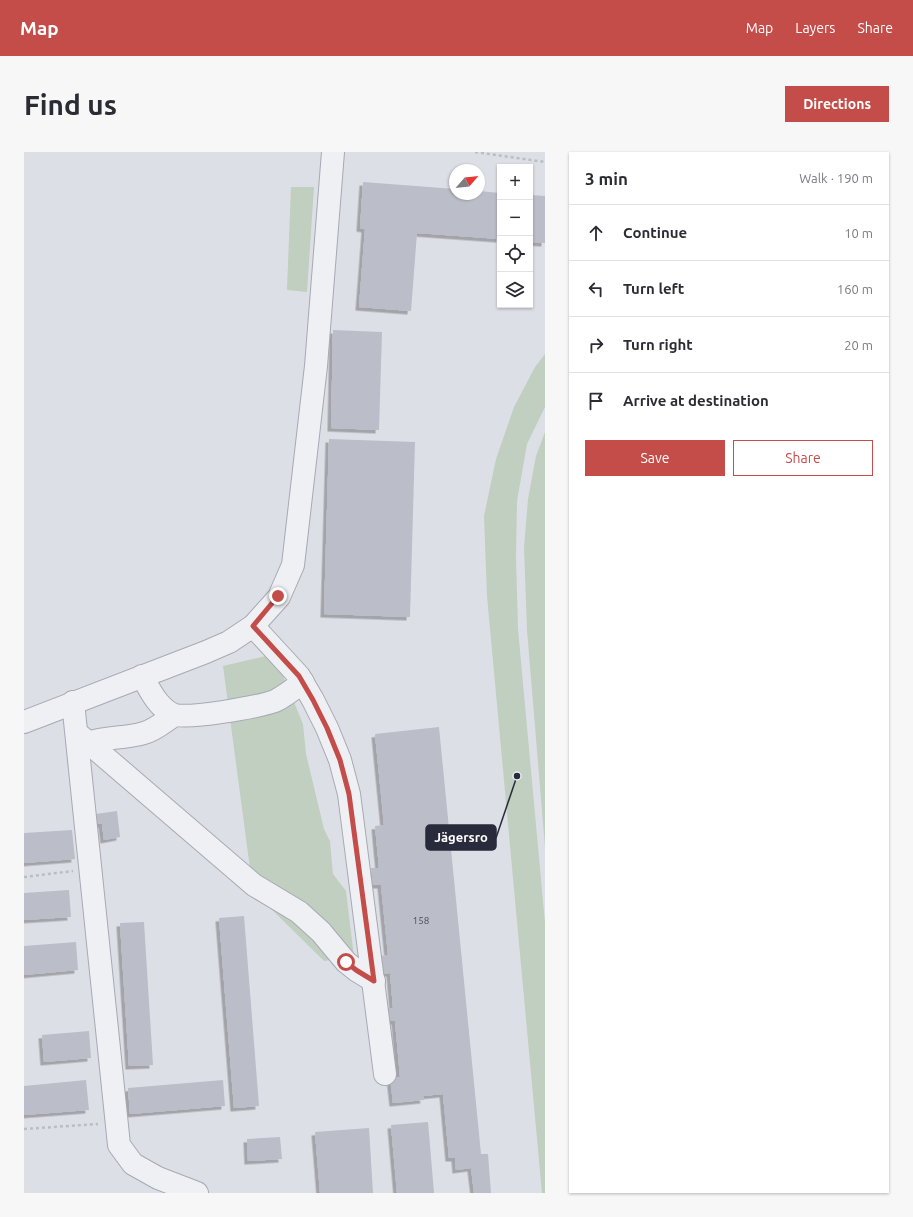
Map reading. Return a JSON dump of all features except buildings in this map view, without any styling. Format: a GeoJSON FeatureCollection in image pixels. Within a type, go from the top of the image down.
{"type":"FeatureCollection","features":[{"type":"Feature","properties":{"kind":"street"},"geometry":{"type":"LineString","coordinates":[[24,722],[229,642],[253,626],[278,596],[293,565],[316,366],[332,152]]}},
{"type":"Feature","properties":{"kind":"street"},"geometry":{"type":"LineString","coordinates":[[253,626],[278,652],[303,682],[327,728],[340,760],[349,794],[385,1074]]}},
{"type":"Feature","properties":{"kind":"street"},"geometry":{"type":"LineString","coordinates":[[142,676],[163,709],[173,716]]}},
{"type":"Feature","properties":{"kind":"street"},"geometry":{"type":"LineString","coordinates":[[82,738],[96,739],[145,733],[154,729],[173,716],[218,712],[264,704],[282,697],[303,682]]}},
{"type":"Feature","properties":{"kind":"street"},"geometry":{"type":"LineString","coordinates":[[73,702],[82,738],[91,870],[119,1145],[133,1164],[158,1178],[197,1193]]}},
{"type":"Feature","properties":{"kind":"street"},"geometry":{"type":"LineString","coordinates":[[82,738],[254,884],[299,912],[321,932],[346,962],[374,981]]}},
{"type":"Feature","properties":{"kind":"path"},"geometry":{"type":"LineString","coordinates":[[475,152],[545,162]]}},
{"type":"Feature","properties":{"kind":"path"},"geometry":{"type":"LineString","coordinates":[[24,877],[91,870]]}},
{"type":"Feature","properties":{"kind":"path"},"geometry":{"type":"LineString","coordinates":[[24,1129],[116,1123]]}},
{"type":"Feature","properties":{"kind":"green space"},"geometry":{"type":"Polygon","coordinates":[[[291,187],[314,187],[307,292],[287,290],[291,187]]]}},
{"type":"Feature","properties":{"kind":"green space"},"geometry":{"type":"Polygon","coordinates":[[[545,354],[545,407],[527,444],[517,501],[516,557],[518,629],[545,923],[545,1193],[542,1193],[487,596],[484,516],[496,459],[514,407],[535,367],[545,354]]]}},
{"type":"Feature","properties":{"kind":"green space"},"geometry":{"type":"Polygon","coordinates":[[[545,432],[545,847],[527,630],[524,547],[528,499],[536,456],[545,432]]]}},
{"type":"Feature","properties":{"kind":"green space"},"geometry":{"type":"Polygon","coordinates":[[[274,654],[303,724],[306,754],[324,829],[330,841],[333,874],[346,891],[354,957],[324,961],[253,891],[223,666],[274,654]]]}},
{"type":"Feature","properties":{"kind":"place","name":"Jägersro"},"geometry":{"type":"Point","coordinates":[517,776]}},
{"type":"Feature","properties":{"kind":"route"},"geometry":{"type":"LineString","coordinates":[[278,596],[253,626],[299,676],[327,728],[340,760],[349,794],[374,981],[346,962]]}}]}
